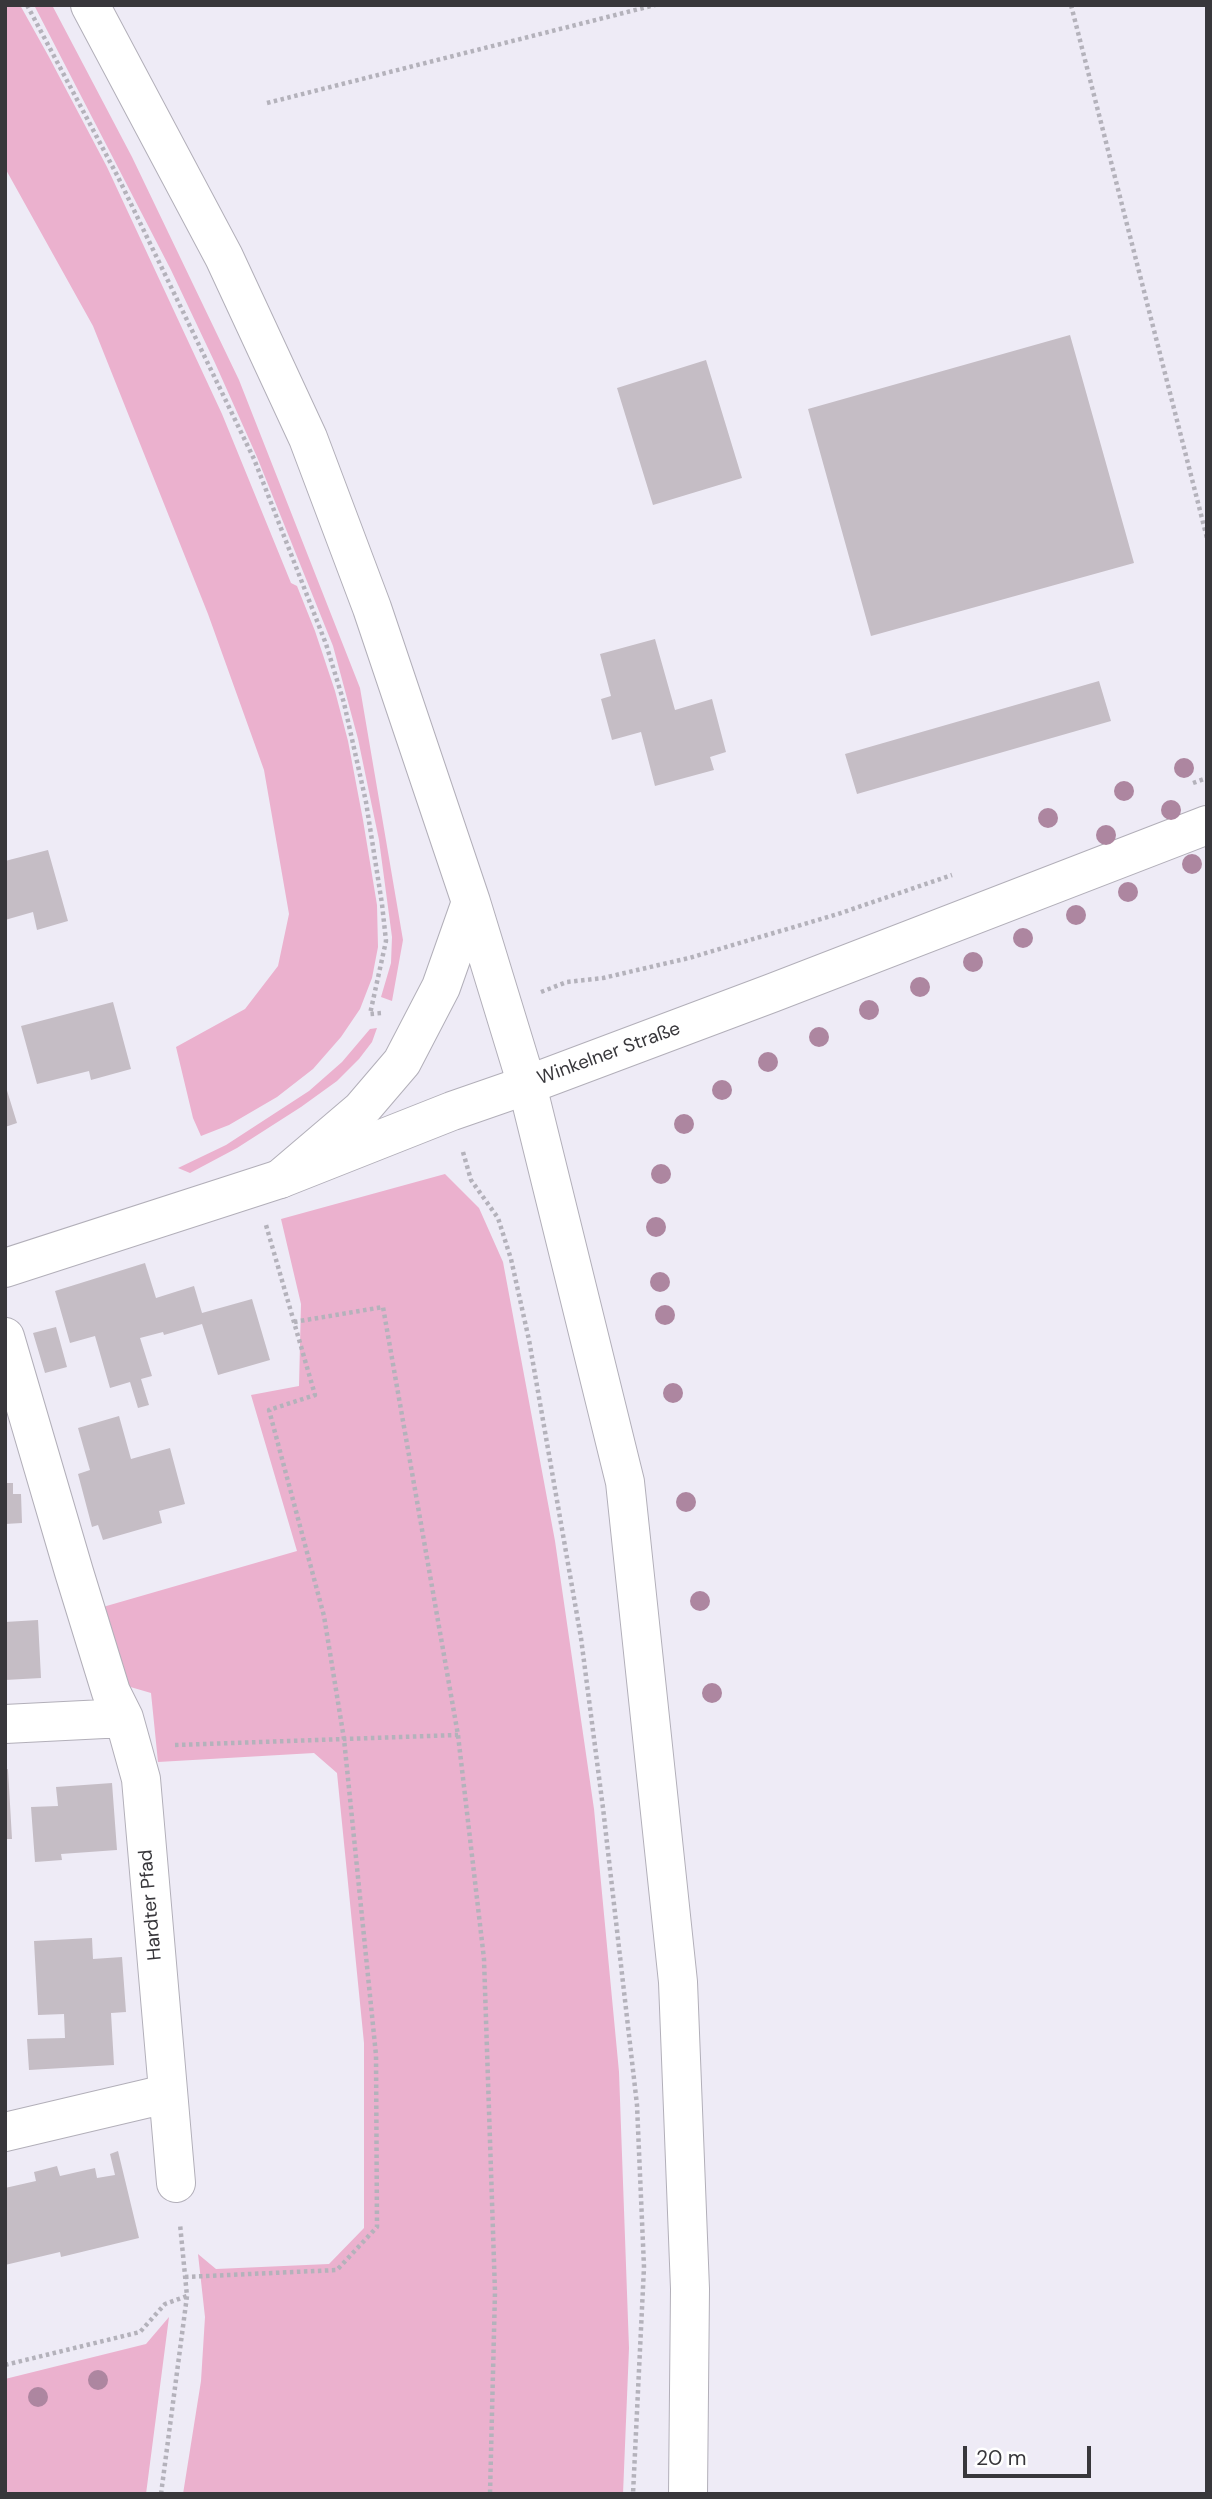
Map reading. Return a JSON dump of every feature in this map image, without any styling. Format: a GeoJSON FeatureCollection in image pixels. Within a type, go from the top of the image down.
{"type":"FeatureCollection","features":[{"type":"Feature","properties":{"kind":"main road"},"geometry":{"type":"LineString","coordinates":[[90,5],[224,257],[307,438],[372,608],[471,902],[527,1084],[625,1482],[678,1982],[690,2289],[688,2494]]}},
{"type":"Feature","properties":{"kind":"main road","name":"Winkelner Straße"},"geometry":{"type":"LineString","coordinates":[[5,1268],[268,1183],[1207,825]]}},
{"type":"Feature","properties":{"kind":"main road"},"geometry":{"type":"LineString","coordinates":[[268,1183],[361,1110],[402,1062],[441,987],[471,902]]}},
{"type":"Feature","properties":{"kind":"main road","name":"Hardter Pfad"},"geometry":{"type":"LineString","coordinates":[[5,1337],[74,1572],[111,1692],[128,1732],[141,1779],[166,2094],[176,2183]]}},
{"type":"Feature","properties":{"kind":"main road"},"geometry":{"type":"LineString","coordinates":[[5,1724],[128,1732]]}},
{"type":"Feature","properties":{"kind":"main road"},"geometry":{"type":"LineString","coordinates":[[5,2132],[166,2094]]}},
{"type":"Feature","properties":{"kind":"path"},"geometry":{"type":"LineString","coordinates":[[27,5],[118,177],[254,459],[326,644],[344,704],[364,790],[382,904],[386,941],[370,1014],[429,1010]]}},
{"type":"Feature","properties":{"kind":"path"},"geometry":{"type":"LineString","coordinates":[[267,103],[655,5]]}},
{"type":"Feature","properties":{"kind":"path"},"geometry":{"type":"LineString","coordinates":[[1071,5],[1207,538]]}},
{"type":"Feature","properties":{"kind":"path"},"geometry":{"type":"LineString","coordinates":[[1182,788],[1207,778]]}},
{"type":"Feature","properties":{"kind":"path"},"geometry":{"type":"LineString","coordinates":[[503,1006],[567,982],[603,978],[689,958],[838,914],[957,874]]}},
{"type":"Feature","properties":{"kind":"path"},"geometry":{"type":"LineString","coordinates":[[452,1111],[471,1180],[498,1218],[512,1259],[538,1388],[581,1637],[637,2105],[644,2267],[633,2494]]}},
{"type":"Feature","properties":{"kind":"path"},"geometry":{"type":"LineString","coordinates":[[185,2277],[337,2270],[377,2227],[376,2055],[344,1739],[324,1616],[269,1410],[315,1395],[294,1322],[268,1183]]}},
{"type":"Feature","properties":{"kind":"path"},"geometry":{"type":"LineString","coordinates":[[294,1322],[383,1307],[458,1735],[484,1959],[495,2292],[490,2494]]}},
{"type":"Feature","properties":{"kind":"path"},"geometry":{"type":"LineString","coordinates":[[128,1732],[344,1739],[458,1735]]}},
{"type":"Feature","properties":{"kind":"path"},"geometry":{"type":"LineString","coordinates":[[161,2494],[187,2296],[176,2183]]}},
{"type":"Feature","properties":{"kind":"path"},"geometry":{"type":"LineString","coordinates":[[5,2365],[140,2332],[165,2304],[187,2296]]}},
{"type":"Feature","properties":{"kind":"shaded area"},"geometry":{"type":"Polygon","coordinates":[[[5,5],[20,5],[49,57],[107,167],[222,414],[291,583],[297,586],[315,631],[348,741],[363,820],[377,905],[378,947],[372,978],[360,1009],[341,1037],[313,1069],[277,1097],[229,1125],[201,1136],[193,1118],[176,1047],[245,1009],[278,966],[289,914],[264,770],[208,614],[93,326],[5,168],[5,5]]]}},
{"type":"Feature","properties":{"kind":"shaded area"},"geometry":{"type":"Polygon","coordinates":[[[34,5],[52,5],[132,157],[239,380],[360,688],[403,940],[392,1001],[381,997],[391,963],[392,937],[379,840],[358,739],[333,646],[257,457],[215,363],[171,270],[34,5]]]}},
{"type":"Feature","properties":{"kind":"shaded area"},"geometry":{"type":"Polygon","coordinates":[[[377,1028],[372,1042],[359,1059],[337,1081],[301,1107],[237,1148],[190,1173],[178,1168],[226,1145],[309,1091],[342,1062],[370,1029],[377,1028]]]}},
{"type":"Feature","properties":{"kind":"shaded area"},"geometry":{"type":"Polygon","coordinates":[[[445,1174],[479,1208],[503,1262],[555,1541],[594,1809],[619,2072],[629,2348],[623,2494],[183,2494],[201,2381],[205,2317],[198,2254],[216,2269],[329,2264],[364,2228],[364,2043],[337,1773],[314,1753],[158,1762],[151,1693],[127,1686],[96,1609],[297,1551],[251,1395],[299,1386],[301,1304],[281,1219],[445,1174]]]}},
{"type":"Feature","properties":{"kind":"shaded area"},"geometry":{"type":"Polygon","coordinates":[[[169,2317],[146,2494],[5,2494],[5,2379],[146,2344],[169,2317]]]}},
{"type":"Feature","properties":{"kind":"building"},"geometry":{"type":"Polygon","coordinates":[[[1070,335],[1134,563],[871,636],[808,409],[1070,335]]]}},
{"type":"Feature","properties":{"kind":"building"},"geometry":{"type":"Polygon","coordinates":[[[706,360],[742,478],[653,505],[617,388],[706,360]]]}},
{"type":"Feature","properties":{"kind":"building"},"geometry":{"type":"Polygon","coordinates":[[[655,639],[675,710],[712,699],[726,752],[710,757],[714,770],[655,786],[641,732],[612,740],[601,699],[611,696],[600,654],[655,639]]]}},
{"type":"Feature","properties":{"kind":"building"},"geometry":{"type":"Polygon","coordinates":[[[1099,681],[1111,721],[857,794],[845,754],[1099,681]]]}},
{"type":"Feature","properties":{"kind":"building"},"geometry":{"type":"Polygon","coordinates":[[[48,850],[68,921],[37,930],[33,912],[5,920],[5,861],[48,850]]]}},
{"type":"Feature","properties":{"kind":"building"},"geometry":{"type":"Polygon","coordinates":[[[113,1002],[131,1069],[91,1080],[89,1071],[37,1084],[21,1026],[113,1002]]]}},
{"type":"Feature","properties":{"kind":"building"},"geometry":{"type":"Polygon","coordinates":[[[5,1084],[17,1123],[5,1127],[5,1084]]]}},
{"type":"Feature","properties":{"kind":"building"},"geometry":{"type":"Polygon","coordinates":[[[145,1263],[156,1298],[194,1286],[202,1313],[252,1299],[270,1360],[218,1375],[202,1324],[164,1335],[163,1332],[140,1338],[152,1376],[141,1379],[149,1405],[138,1408],[130,1382],[110,1388],[95,1336],[70,1343],[55,1291],[145,1263]]]}},
{"type":"Feature","properties":{"kind":"building"},"geometry":{"type":"Polygon","coordinates":[[[56,1327],[67,1367],[45,1373],[33,1333],[56,1327]]]}},
{"type":"Feature","properties":{"kind":"building"},"geometry":{"type":"Polygon","coordinates":[[[119,1416],[131,1459],[170,1448],[185,1504],[159,1511],[162,1523],[103,1540],[98,1525],[92,1527],[78,1474],[90,1470],[78,1428],[119,1416]]]}},
{"type":"Feature","properties":{"kind":"building"},"geometry":{"type":"Polygon","coordinates":[[[5,1483],[13,1483],[13,1494],[21,1494],[22,1523],[5,1524],[5,1483]]]}},
{"type":"Feature","properties":{"kind":"building"},"geometry":{"type":"Polygon","coordinates":[[[38,1620],[41,1678],[5,1680],[5,1622],[38,1620]]]}},
{"type":"Feature","properties":{"kind":"building"},"geometry":{"type":"Polygon","coordinates":[[[8,1769],[12,1839],[5,1839],[5,1770],[8,1769]]]}},
{"type":"Feature","properties":{"kind":"building"},"geometry":{"type":"Polygon","coordinates":[[[112,1783],[117,1850],[61,1854],[62,1860],[35,1862],[31,1807],[58,1806],[56,1787],[112,1783]]]}},
{"type":"Feature","properties":{"kind":"building"},"geometry":{"type":"Polygon","coordinates":[[[92,1938],[93,1959],[122,1957],[126,2012],[111,2013],[114,2065],[29,2070],[27,2039],[65,2038],[64,2014],[38,2015],[34,1941],[92,1938]]]}},
{"type":"Feature","properties":{"kind":"building"},"geometry":{"type":"Polygon","coordinates":[[[118,2151],[139,2238],[61,2257],[60,2252],[5,2265],[5,2188],[36,2181],[34,2172],[57,2166],[60,2176],[95,2168],[97,2178],[115,2175],[110,2154],[118,2151]]]}}]}
